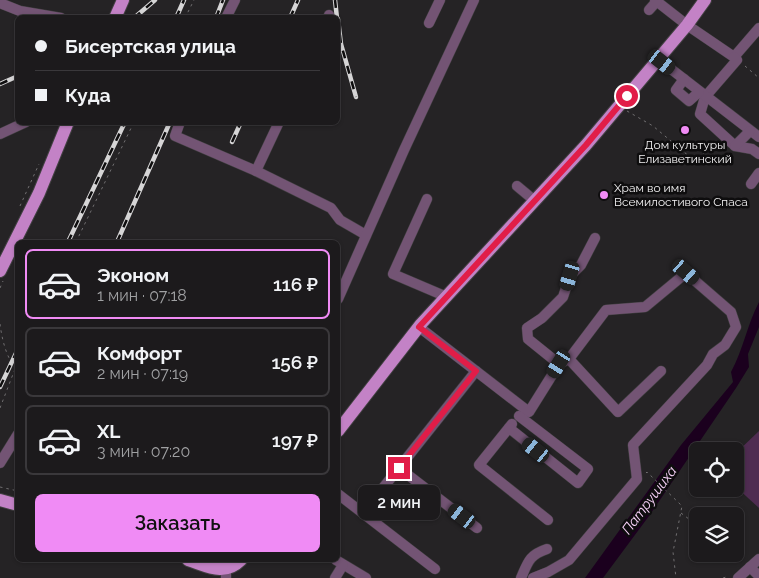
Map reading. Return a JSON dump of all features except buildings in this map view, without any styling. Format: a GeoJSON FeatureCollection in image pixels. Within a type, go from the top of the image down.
{"type":"FeatureCollection","features":[{"type":"Feature","properties":{"kind":"main road"},"geometry":{"type":"LineString","coordinates":[[116,15],[123,0]]}},
{"type":"Feature","properties":{"kind":"main road"},"geometry":{"type":"LineString","coordinates":[[340,428],[419,327],[535,201],[687,25],[705,0]]}},
{"type":"Feature","properties":{"kind":"main road"},"geometry":{"type":"LineString","coordinates":[[16,240],[39,193],[67,125]]}},
{"type":"Feature","properties":{"kind":"main road"},"geometry":{"type":"LineString","coordinates":[[0,271],[15,241]]}},
{"type":"Feature","properties":{"kind":"main road"},"geometry":{"type":"LineString","coordinates":[[0,500],[15,504]]}},
{"type":"Feature","properties":{"kind":"main road"},"geometry":{"type":"LineString","coordinates":[[194,562],[226,574],[239,562]]}},
{"type":"Feature","properties":{"kind":"street"},"geometry":{"type":"LineString","coordinates":[[228,15],[235,0]]}},
{"type":"Feature","properties":{"kind":"street"},"geometry":{"type":"LineString","coordinates":[[430,23],[440,0]]}},
{"type":"Feature","properties":{"kind":"street"},"geometry":{"type":"LineString","coordinates":[[340,294],[474,0]]}},
{"type":"Feature","properties":{"kind":"street"},"geometry":{"type":"LineString","coordinates":[[649,10],[656,1],[687,25],[736,58]]}},
{"type":"Feature","properties":{"kind":"street"},"geometry":{"type":"LineString","coordinates":[[0,3],[20,11],[43,15]]}},
{"type":"Feature","properties":{"kind":"street"},"geometry":{"type":"LineString","coordinates":[[759,28],[736,58],[702,94],[700,114],[735,146],[752,149],[759,154]]}},
{"type":"Feature","properties":{"kind":"street"},"geometry":{"type":"LineString","coordinates":[[658,59],[759,137]]}},
{"type":"Feature","properties":{"kind":"street"},"geometry":{"type":"LineString","coordinates":[[0,134],[20,125]]}},
{"type":"Feature","properties":{"kind":"street"},"geometry":{"type":"LineString","coordinates":[[179,125],[175,136],[256,171],[331,208],[340,220],[366,235]]}},
{"type":"Feature","properties":{"kind":"street"},"geometry":{"type":"LineString","coordinates":[[256,171],[278,125]]}},
{"type":"Feature","properties":{"kind":"street"},"geometry":{"type":"LineString","coordinates":[[735,146],[750,131]]}},
{"type":"Feature","properties":{"kind":"street"},"geometry":{"type":"LineString","coordinates":[[751,184],[759,173]]}},
{"type":"Feature","properties":{"kind":"street"},"geometry":{"type":"LineString","coordinates":[[517,186],[535,201]]}},
{"type":"Feature","properties":{"kind":"street"},"geometry":{"type":"LineString","coordinates":[[427,199],[393,274],[447,297]]}},
{"type":"Feature","properties":{"kind":"street"},"geometry":{"type":"LineString","coordinates":[[559,364],[528,339],[527,328],[542,318],[563,297],[570,276],[581,265],[595,238]]}},
{"type":"Feature","properties":{"kind":"street"},"geometry":{"type":"LineString","coordinates":[[533,578],[569,560],[637,479],[633,445],[707,365],[713,354],[725,345],[736,327],[731,312],[686,272],[645,307],[606,310],[569,359],[559,364],[524,414],[509,428],[479,465],[548,520]]}},
{"type":"Feature","properties":{"kind":"street"},"geometry":{"type":"LineString","coordinates":[[419,327],[476,371],[588,468],[578,483],[509,428]]}},
{"type":"Feature","properties":{"kind":"street"},"geometry":{"type":"LineString","coordinates":[[569,359],[618,412],[661,371]]}},
{"type":"Feature","properties":{"kind":"street"},"geometry":{"type":"LineString","coordinates":[[363,513],[476,371]]}},
{"type":"Feature","properties":{"kind":"street"},"geometry":{"type":"LineString","coordinates":[[0,464],[15,439]]}},
{"type":"Feature","properties":{"kind":"street"},"geometry":{"type":"LineString","coordinates":[[399,468],[477,528]]}},
{"type":"Feature","properties":{"kind":"street"},"geometry":{"type":"LineString","coordinates":[[340,496],[435,569]]}},
{"type":"Feature","properties":{"kind":"street"},"geometry":{"type":"LineString","coordinates":[[521,578],[528,560],[535,553],[547,549]]}},
{"type":"Feature","properties":{"kind":"street"},"geometry":{"type":"LineString","coordinates":[[738,578],[759,559]]}},
{"type":"Feature","properties":{"kind":"street"},"geometry":{"type":"LineString","coordinates":[[335,578],[339,562],[366,578]]}},
{"type":"Feature","properties":{"kind":"street"},"geometry":{"type":"LineString","coordinates":[[750,568],[759,576]]}},
{"type":"Feature","properties":{"kind":"street"},"geometry":{"type":"LineString","coordinates":[[548,572],[558,578]]}},
{"type":"Feature","properties":{"kind":"path"},"geometry":{"type":"LineString","coordinates":[[186,15],[194,0]]}},
{"type":"Feature","properties":{"kind":"path"},"geometry":{"type":"LineString","coordinates":[[736,58],[759,78]]}},
{"type":"Feature","properties":{"kind":"path"},"geometry":{"type":"LineString","coordinates":[[618,106],[652,126],[696,162],[719,136]]}},
{"type":"Feature","properties":{"kind":"path"},"geometry":{"type":"LineString","coordinates":[[77,240],[133,125]]}},
{"type":"Feature","properties":{"kind":"path"},"geometry":{"type":"LineString","coordinates":[[21,206],[39,164]]}},
{"type":"Feature","properties":{"kind":"path"},"geometry":{"type":"LineString","coordinates":[[0,324],[2,337],[11,363],[15,368]]}},
{"type":"Feature","properties":{"kind":"path"},"geometry":{"type":"LineString","coordinates":[[0,408],[15,371]]}},
{"type":"Feature","properties":{"kind":"path"},"geometry":{"type":"LineString","coordinates":[[647,472],[682,506],[673,552],[676,578]]}},
{"type":"Feature","properties":{"kind":"path"},"geometry":{"type":"LineString","coordinates":[[0,487],[15,490]]}},
{"type":"Feature","properties":{"kind":"path"},"geometry":{"type":"LineString","coordinates":[[680,513],[689,520]]}},
{"type":"Feature","properties":{"kind":"path"},"geometry":{"type":"LineString","coordinates":[[743,562],[750,568]]}},
{"type":"Feature","properties":{"kind":"shaded area"},"geometry":{"type":"Polygon","coordinates":[[[759,431],[759,508],[744,494],[744,445],[759,431]]]}},
{"type":"Feature","properties":{"kind":"water","name":"Патрушиха"},"geometry":{"type":"Polygon","coordinates":[[[759,302],[759,327],[748,354],[749,367],[736,388],[699,442],[689,442],[689,457],[649,516],[603,578],[585,578],[681,445],[733,382],[731,372],[759,302]]]}},
{"type":"Feature","properties":{"kind":"railway"},"geometry":{"type":"LineString","coordinates":[[138,15],[155,0]]}},
{"type":"Feature","properties":{"kind":"railway"},"geometry":{"type":"LineString","coordinates":[[177,15],[184,0]]}},
{"type":"Feature","properties":{"kind":"railway"},"geometry":{"type":"LineString","coordinates":[[217,15],[223,0]]}},
{"type":"Feature","properties":{"kind":"railway"},"geometry":{"type":"LineString","coordinates":[[291,15],[298,0]]}},
{"type":"Feature","properties":{"kind":"railway"},"geometry":{"type":"LineString","coordinates":[[335,0],[337,15]]}},
{"type":"Feature","properties":{"kind":"railway"},"geometry":{"type":"LineString","coordinates":[[340,36],[356,97]]}},
{"type":"Feature","properties":{"kind":"railway"},"geometry":{"type":"LineString","coordinates":[[0,84],[15,77]]}},
{"type":"Feature","properties":{"kind":"railway"},"geometry":{"type":"LineString","coordinates":[[69,240],[124,125]]}},
{"type":"Feature","properties":{"kind":"railway"},"geometry":{"type":"LineString","coordinates":[[118,240],[169,125]]}},
{"type":"Feature","properties":{"kind":"railway"},"geometry":{"type":"LineString","coordinates":[[232,142],[240,125]]}},
{"type":"Feature","properties":{"kind":"railway"},"geometry":{"type":"LineString","coordinates":[[0,387],[15,355]]}},
{"type":"Feature","properties":{"kind":"place","name":"Дом культуры Елизаветинский"},"geometry":{"type":"Point","coordinates":[685,130]}},
{"type":"Feature","properties":{"kind":"place","name":"Храм во имя Всемилостивого Спаса"},"geometry":{"type":"Point","coordinates":[604,195]}},
{"type":"Feature","properties":{"kind":"route"},"geometry":{"type":"LineString","coordinates":[[399,468],[476,371],[419,327],[586,145],[627,96]]}}]}
